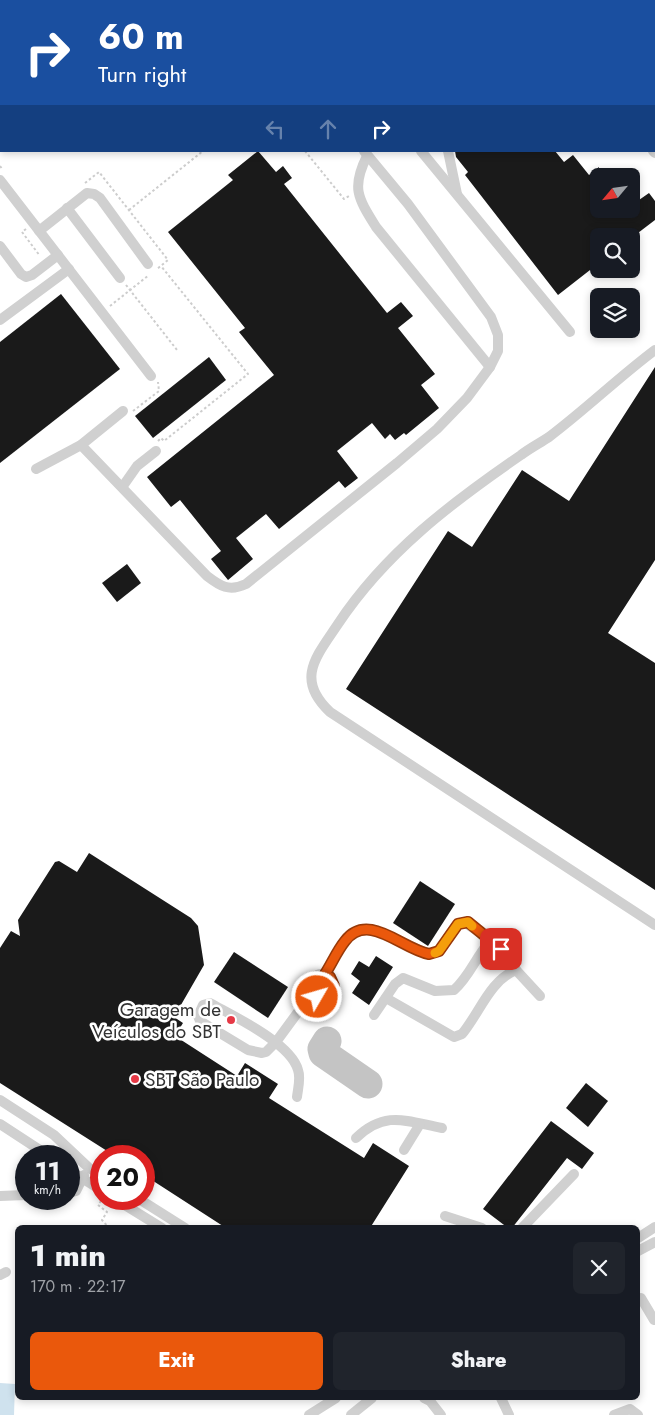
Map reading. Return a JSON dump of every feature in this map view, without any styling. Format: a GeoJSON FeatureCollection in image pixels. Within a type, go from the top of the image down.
{"type":"FeatureCollection","features":[{"type":"Feature","properties":{"kind":"street"},"geometry":{"type":"LineString","coordinates":[[422,152],[570,332]]}},
{"type":"Feature","properties":{"kind":"street"},"geometry":{"type":"LineString","coordinates":[[448,152],[457,197]]}},
{"type":"Feature","properties":{"kind":"street"},"geometry":{"type":"LineString","coordinates":[[365,153],[359,171],[357,190],[362,205],[376,227],[490,367]]}},
{"type":"Feature","properties":{"kind":"street"},"geometry":{"type":"LineString","coordinates":[[81,445],[123,486],[207,576],[221,587],[238,588],[397,463],[436,429],[467,398],[490,367],[498,351],[498,335],[492,317],[408,204],[365,153]]}},
{"type":"Feature","properties":{"kind":"street"},"geometry":{"type":"LineString","coordinates":[[0,180],[151,376]]}},
{"type":"Feature","properties":{"kind":"street"},"geometry":{"type":"LineString","coordinates":[[36,227],[67,208],[86,193],[94,194],[100,198],[148,264]]}},
{"type":"Feature","properties":{"kind":"street"},"geometry":{"type":"LineString","coordinates":[[67,208],[120,278]]}},
{"type":"Feature","properties":{"kind":"street"},"geometry":{"type":"LineString","coordinates":[[0,246],[21,274],[26,277],[32,276],[58,255]]}},
{"type":"Feature","properties":{"kind":"street"},"geometry":{"type":"LineString","coordinates":[[0,320],[68,269]]}},
{"type":"Feature","properties":{"kind":"street"},"geometry":{"type":"LineString","coordinates":[[655,350],[548,438],[522,454],[443,512],[395,553],[351,605],[324,645],[311,670],[310,680],[313,692],[330,712],[655,925]]}},
{"type":"Feature","properties":{"kind":"street"},"geometry":{"type":"LineString","coordinates":[[36,469],[81,445],[123,411]]}},
{"type":"Feature","properties":{"kind":"street"},"geometry":{"type":"LineString","coordinates":[[123,486],[137,466],[155,447]]}},
{"type":"Feature","properties":{"kind":"street"},"geometry":{"type":"LineString","coordinates":[[325,974],[345,941],[357,930],[363,928],[372,929],[429,954],[439,951],[455,927],[464,922],[492,940],[540,996]]}},
{"type":"Feature","properties":{"kind":"street"},"geometry":{"type":"LineString","coordinates":[[374,1015],[395,984],[402,978],[435,991],[454,990],[465,980],[478,955],[492,940]]}},
{"type":"Feature","properties":{"kind":"street"},"geometry":{"type":"LineString","coordinates":[[386,998],[454,1037],[462,1034],[498,981],[516,970]]}},
{"type":"Feature","properties":{"kind":"street"},"geometry":{"type":"LineString","coordinates":[[297,1097],[299,1070],[294,1061],[276,1042],[210,1003],[203,1005],[198,1016],[200,1021],[254,1052],[266,1052],[276,1042],[312,993],[311,979],[315,974],[325,974],[334,983],[331,993],[320,998],[312,993]]}},
{"type":"Feature","properties":{"kind":"street"},"geometry":{"type":"LineString","coordinates":[[0,1100],[54,1135],[89,1168],[81,1178],[90,1183]]}},
{"type":"Feature","properties":{"kind":"street"},"geometry":{"type":"LineString","coordinates":[[356,1138],[377,1121],[390,1119],[442,1128]]}},
{"type":"Feature","properties":{"kind":"street"},"geometry":{"type":"LineString","coordinates":[[0,1124],[32,1145]]}},
{"type":"Feature","properties":{"kind":"street"},"geometry":{"type":"LineString","coordinates":[[404,1150],[420,1124]]}},
{"type":"Feature","properties":{"kind":"street"},"geometry":{"type":"LineString","coordinates":[[525,1225],[574,1174]]}},
{"type":"Feature","properties":{"kind":"street"},"geometry":{"type":"LineString","coordinates":[[0,1196],[15,1195]]}},
{"type":"Feature","properties":{"kind":"street"},"geometry":{"type":"LineString","coordinates":[[155,1209],[180,1225]]}},
{"type":"Feature","properties":{"kind":"street"},"geometry":{"type":"LineString","coordinates":[[133,1210],[157,1225]]}},
{"type":"Feature","properties":{"kind":"street"},"geometry":{"type":"LineString","coordinates":[[445,1216],[473,1225]]}},
{"type":"Feature","properties":{"kind":"street"},"geometry":{"type":"LineString","coordinates":[[640,1237],[655,1227]]}},
{"type":"Feature","properties":{"kind":"street"},"geometry":{"type":"LineString","coordinates":[[640,1250],[655,1242]]}},
{"type":"Feature","properties":{"kind":"street"},"geometry":{"type":"LineString","coordinates":[[640,1295],[655,1302]]}},
{"type":"Feature","properties":{"kind":"street"},"geometry":{"type":"LineString","coordinates":[[640,1297],[654,1320]]}},
{"type":"Feature","properties":{"kind":"street"},"geometry":{"type":"LineString","coordinates":[[309,1415],[333,1400]]}},
{"type":"Feature","properties":{"kind":"street"},"geometry":{"type":"LineString","coordinates":[[351,1415],[370,1400]]}},
{"type":"Feature","properties":{"kind":"street"},"geometry":{"type":"LineString","coordinates":[[427,1400],[441,1415]]}},
{"type":"Feature","properties":{"kind":"street"},"geometry":{"type":"LineString","coordinates":[[502,1400],[509,1415]]}},
{"type":"Feature","properties":{"kind":"street"},"geometry":{"type":"LineString","coordinates":[[614,1415],[630,1409],[638,1415]]}},
{"type":"Feature","properties":{"kind":"path"},"geometry":{"type":"LineString","coordinates":[[129,210],[202,152]]}},
{"type":"Feature","properties":{"kind":"path"},"geometry":{"type":"LineString","coordinates":[[306,152],[344,199],[357,190]]}},
{"type":"Feature","properties":{"kind":"path"},"geometry":{"type":"LineString","coordinates":[[84,183],[99,172],[168,260],[102,312]]}},
{"type":"Feature","properties":{"kind":"path"},"geometry":{"type":"LineString","coordinates":[[36,227],[22,232],[46,264]]}},
{"type":"Feature","properties":{"kind":"path"},"geometry":{"type":"LineString","coordinates":[[155,447],[161,438],[164,441],[248,374],[161,266]]}},
{"type":"Feature","properties":{"kind":"path"},"geometry":{"type":"LineString","coordinates":[[120,278],[177,350]]}},
{"type":"Feature","properties":{"kind":"path"},"geometry":{"type":"LineString","coordinates":[[104,1210],[107,1212],[102,1220],[106,1225]]}},
{"type":"Feature","properties":{"kind":"water"},"geometry":{"type":"Polygon","coordinates":[[[0,1383],[15,1384],[14,1415],[0,1415],[0,1383]]]}},
{"type":"Feature","properties":{"kind":"building"},"geometry":{"type":"Polygon","coordinates":[[[257,152],[259,152],[276,172],[283,166],[292,178],[284,184],[387,313],[401,302],[413,316],[398,328],[435,374],[421,385],[439,408],[406,435],[404,433],[395,440],[390,434],[385,439],[372,423],[337,451],[358,478],[345,488],[339,481],[279,529],[266,514],[236,538],[253,559],[228,580],[211,559],[221,551],[180,500],[171,507],[147,477],[274,375],[239,332],[245,328],[168,232],[233,180],[228,175],[257,152]]]}},
{"type":"Feature","properties":{"kind":"building"},"geometry":{"type":"Polygon","coordinates":[[[455,152],[556,152],[564,162],[573,155],[590,174],[590,218],[640,218],[640,199],[649,193],[655,201],[655,220],[640,231],[640,228],[590,228],[590,270],[558,295],[465,175],[468,172],[456,157],[455,152]]]}},
{"type":"Feature","properties":{"kind":"building"},"geometry":{"type":"Polygon","coordinates":[[[61,294],[120,369],[0,463],[0,342],[61,294]]]}},
{"type":"Feature","properties":{"kind":"building"},"geometry":{"type":"Polygon","coordinates":[[[209,357],[226,380],[153,438],[135,416],[209,357]]]}},
{"type":"Feature","properties":{"kind":"building"},"geometry":{"type":"Polygon","coordinates":[[[655,367],[655,560],[608,633],[655,663],[655,890],[346,689],[448,531],[472,547],[522,470],[569,501],[655,367]]]}},
{"type":"Feature","properties":{"kind":"building"},"geometry":{"type":"Polygon","coordinates":[[[127,564],[141,583],[117,602],[102,583],[127,564]]]}},
{"type":"Feature","properties":{"kind":"building","name":"SBT São Paulo"},"geometry":{"type":"Polygon","coordinates":[[[89,853],[191,918],[198,926],[204,965],[174,1017],[183,1023],[175,1036],[237,1076],[245,1063],[278,1084],[269,1098],[364,1158],[373,1143],[409,1166],[372,1225],[221,1225],[155,1182],[155,1145],[98,1145],[0,1083],[0,948],[11,931],[20,936],[18,920],[55,862],[59,861],[77,872],[89,853]]]}},
{"type":"Feature","properties":{"kind":"building"},"geometry":{"type":"Polygon","coordinates":[[[420,881],[455,904],[428,946],[393,923],[420,881]]]}},
{"type":"Feature","properties":{"kind":"building"},"geometry":{"type":"Polygon","coordinates":[[[234,952],[288,987],[268,1018],[214,982],[234,952]]]}},
{"type":"Feature","properties":{"kind":"building"},"geometry":{"type":"Polygon","coordinates":[[[376,956],[393,967],[369,1005],[352,993],[360,981],[351,974],[359,961],[369,967],[376,956]]]}},
{"type":"Feature","properties":{"kind":"building"},"geometry":{"type":"Polygon","coordinates":[[[586,1083],[608,1101],[588,1127],[566,1108],[586,1083]]]}},
{"type":"Feature","properties":{"kind":"building"},"geometry":{"type":"Polygon","coordinates":[[[551,1121],[594,1153],[582,1169],[567,1158],[514,1225],[504,1225],[483,1209],[551,1121]]]}},
{"type":"Feature","properties":{"kind":"taxiway"},"geometry":{"type":"LineString","coordinates":[[327,1041],[322,1049],[323,1053],[368,1084]]}},
{"type":"Feature","properties":{"kind":"slow traffic"},"geometry":{"type":"LineString","coordinates":[[435,953],[439,951],[458,924],[468,922],[472,926]]}},
{"type":"Feature","properties":{"kind":"place","name":"Garagem de Veículos do SBT"},"geometry":{"type":"Point","coordinates":[231,1020]}},
{"type":"Feature","properties":{"kind":"place","name":"SBT São Paulo"},"geometry":{"type":"Point","coordinates":[135,1079]}},
{"type":"Feature","properties":{"kind":"route"},"geometry":{"type":"LineString","coordinates":[[317,997],[328,996],[333,991],[334,983],[325,974],[345,941],[351,934],[363,928],[372,929],[422,953],[434,954],[439,951],[458,924],[468,922],[501,949]]}}]}
